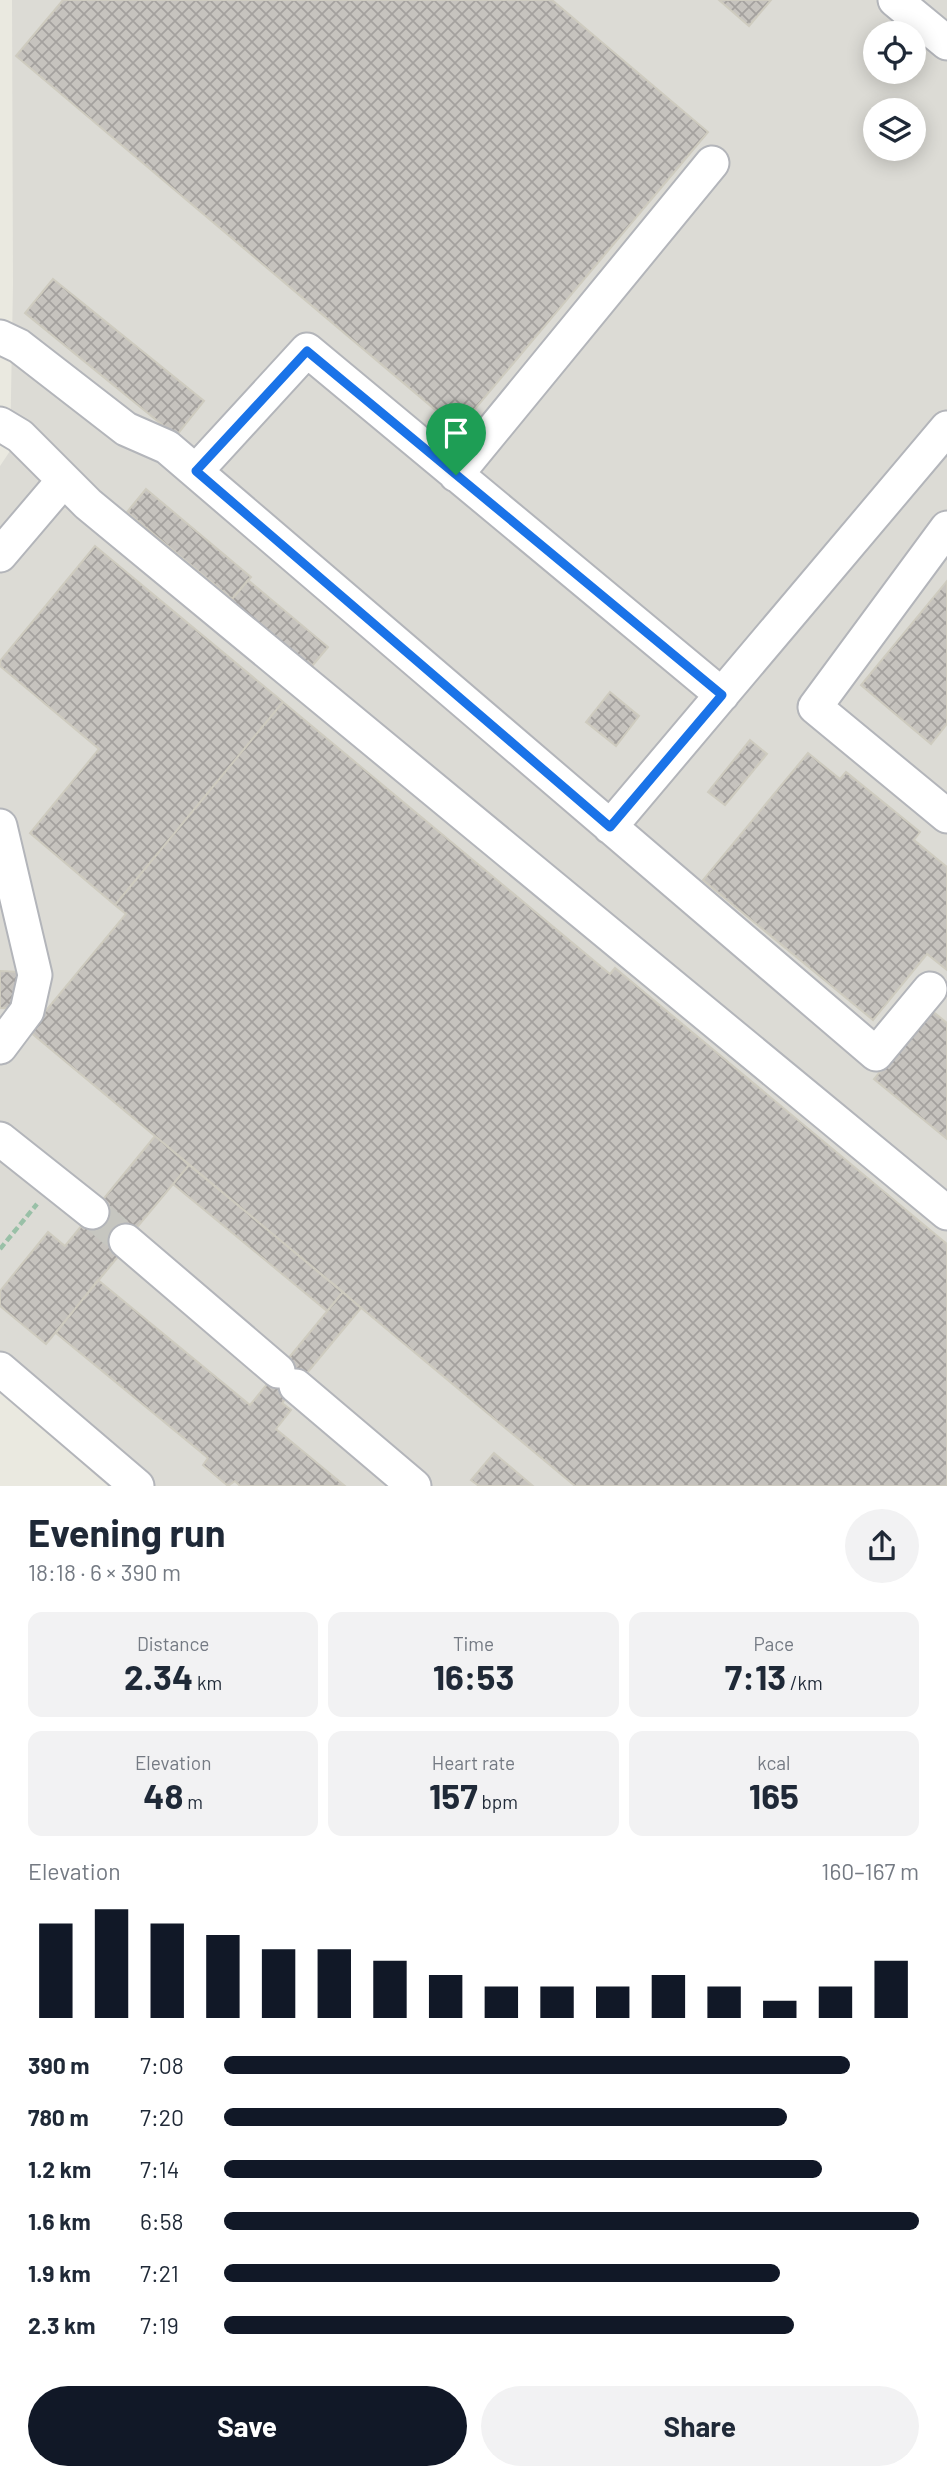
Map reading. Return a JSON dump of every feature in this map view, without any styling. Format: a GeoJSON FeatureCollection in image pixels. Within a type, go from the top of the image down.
{"type":"FeatureCollection","features":[{"type":"Feature","properties":{"kind":"lane"},"geometry":{"type":"LineString","coordinates":[[895,0],[947,43]]}},
{"type":"Feature","properties":{"kind":"lane"},"geometry":{"type":"LineString","coordinates":[[456,475],[712,163]]}},
{"type":"Feature","properties":{"kind":"lane"},"geometry":{"type":"LineString","coordinates":[[0,337],[19,346],[126,429],[167,447],[876,1054],[930,989]]}},
{"type":"Feature","properties":{"kind":"lane"},"geometry":{"type":"LineString","coordinates":[[196,471],[307,351],[722,695]]}},
{"type":"Feature","properties":{"kind":"lane"},"geometry":{"type":"LineString","coordinates":[[0,424],[19,436],[63,481],[109,521],[947,1213]]}},
{"type":"Feature","properties":{"kind":"lane"},"geometry":{"type":"LineString","coordinates":[[610,827],[947,428]]}},
{"type":"Feature","properties":{"kind":"lane"},"geometry":{"type":"LineString","coordinates":[[0,555],[63,481]]}},
{"type":"Feature","properties":{"kind":"lane"},"geometry":{"type":"LineString","coordinates":[[947,528],[815,707],[947,816]]}},
{"type":"Feature","properties":{"kind":"lane"},"geometry":{"type":"LineString","coordinates":[[0,826],[35,975],[27,1011],[0,1047]]}},
{"type":"Feature","properties":{"kind":"lane"},"geometry":{"type":"LineString","coordinates":[[0,1139],[92,1212]]}},
{"type":"Feature","properties":{"kind":"lane"},"geometry":{"type":"LineString","coordinates":[[126,1241],[414,1486]]}},
{"type":"Feature","properties":{"kind":"lane"},"geometry":{"type":"LineString","coordinates":[[0,1369],[137,1486]]}},
{"type":"Feature","properties":{"kind":"path"},"geometry":{"type":"LineString","coordinates":[[0,1249],[55,1181]]}},
{"type":"Feature","properties":{"kind":"shaded area"},"geometry":{"type":"Polygon","coordinates":[[[12,0],[947,0],[947,1486],[108,1486],[0,1391],[0,466],[10,451],[13,285],[12,0]]]}},
{"type":"Feature","properties":{"kind":"building"},"geometry":{"type":"Polygon","coordinates":[[[63,0],[552,0],[708,132],[458,429],[16,56],[63,0]]]}},
{"type":"Feature","properties":{"kind":"building"},"geometry":{"type":"Polygon","coordinates":[[[719,0],[771,0],[749,26],[719,0]]]}},
{"type":"Feature","properties":{"kind":"building"},"geometry":{"type":"Polygon","coordinates":[[[53,279],[204,401],[176,436],[25,313],[53,279]]]}},
{"type":"Feature","properties":{"kind":"building"},"geometry":{"type":"Polygon","coordinates":[[[146,489],[251,577],[232,599],[127,512],[146,489]]]}},
{"type":"Feature","properties":{"kind":"building"},"geometry":{"type":"Polygon","coordinates":[[[95,546],[283,702],[115,905],[30,833],[99,749],[0,666],[0,661],[95,546]]]}},
{"type":"Feature","properties":{"kind":"building"},"geometry":{"type":"Polygon","coordinates":[[[248,580],[328,647],[307,672],[227,605],[248,580]]]}},
{"type":"Feature","properties":{"kind":"building"},"geometry":{"type":"Polygon","coordinates":[[[947,581],[947,724],[931,744],[861,685],[947,581]]]}},
{"type":"Feature","properties":{"kind":"building"},"geometry":{"type":"Polygon","coordinates":[[[610,692],[639,716],[616,746],[586,722],[610,692]]]}},
{"type":"Feature","properties":{"kind":"building"},"geometry":{"type":"Polygon","coordinates":[[[283,702],[610,974],[615,968],[947,1244],[947,1486],[575,1486],[29,1031],[126,914],[115,905],[283,702]]]}},
{"type":"Feature","properties":{"kind":"building"},"geometry":{"type":"Polygon","coordinates":[[[750,740],[767,754],[725,805],[708,792],[750,740]]]}},
{"type":"Feature","properties":{"kind":"building"},"geometry":{"type":"Polygon","coordinates":[[[808,753],[840,779],[846,772],[920,832],[914,840],[947,867],[947,970],[927,954],[873,1020],[703,880],[808,753]]]}},
{"type":"Feature","properties":{"kind":"building"},"geometry":{"type":"Polygon","coordinates":[[[0,971],[20,972],[20,1009],[0,1008],[0,971]]]}},
{"type":"Feature","properties":{"kind":"building"},"geometry":{"type":"Polygon","coordinates":[[[931,1010],[947,1023],[947,1139],[874,1079],[931,1010]]]}},
{"type":"Feature","properties":{"kind":"building"},"geometry":{"type":"Polygon","coordinates":[[[155,1136],[189,1165],[123,1244],[126,1247],[46,1344],[0,1306],[0,1291],[48,1232],[65,1246],[155,1136]]]}},
{"type":"Feature","properties":{"kind":"building"},"geometry":{"type":"Polygon","coordinates":[[[189,1165],[343,1292],[327,1311],[173,1184],[189,1165]]]}},
{"type":"Feature","properties":{"kind":"building"},"geometry":{"type":"Polygon","coordinates":[[[98,1280],[250,1405],[343,1292],[361,1308],[282,1403],[291,1410],[276,1429],[345,1486],[240,1486],[235,1481],[228,1486],[203,1465],[208,1458],[56,1333],[98,1280]]]}},
{"type":"Feature","properties":{"kind":"building"},"geometry":{"type":"Polygon","coordinates":[[[494,1453],[533,1486],[479,1486],[471,1480],[494,1453]]]}},
{"type":"Feature","properties":{"kind":"tunnel"},"geometry":{"type":"LineString","coordinates":[[92,1212],[126,1241]]}},
{"type":"Feature","properties":{"kind":"route"},"geometry":{"type":"LineString","coordinates":[[307,351],[456,475],[722,695],[610,827],[196,471],[307,351]]}}]}
